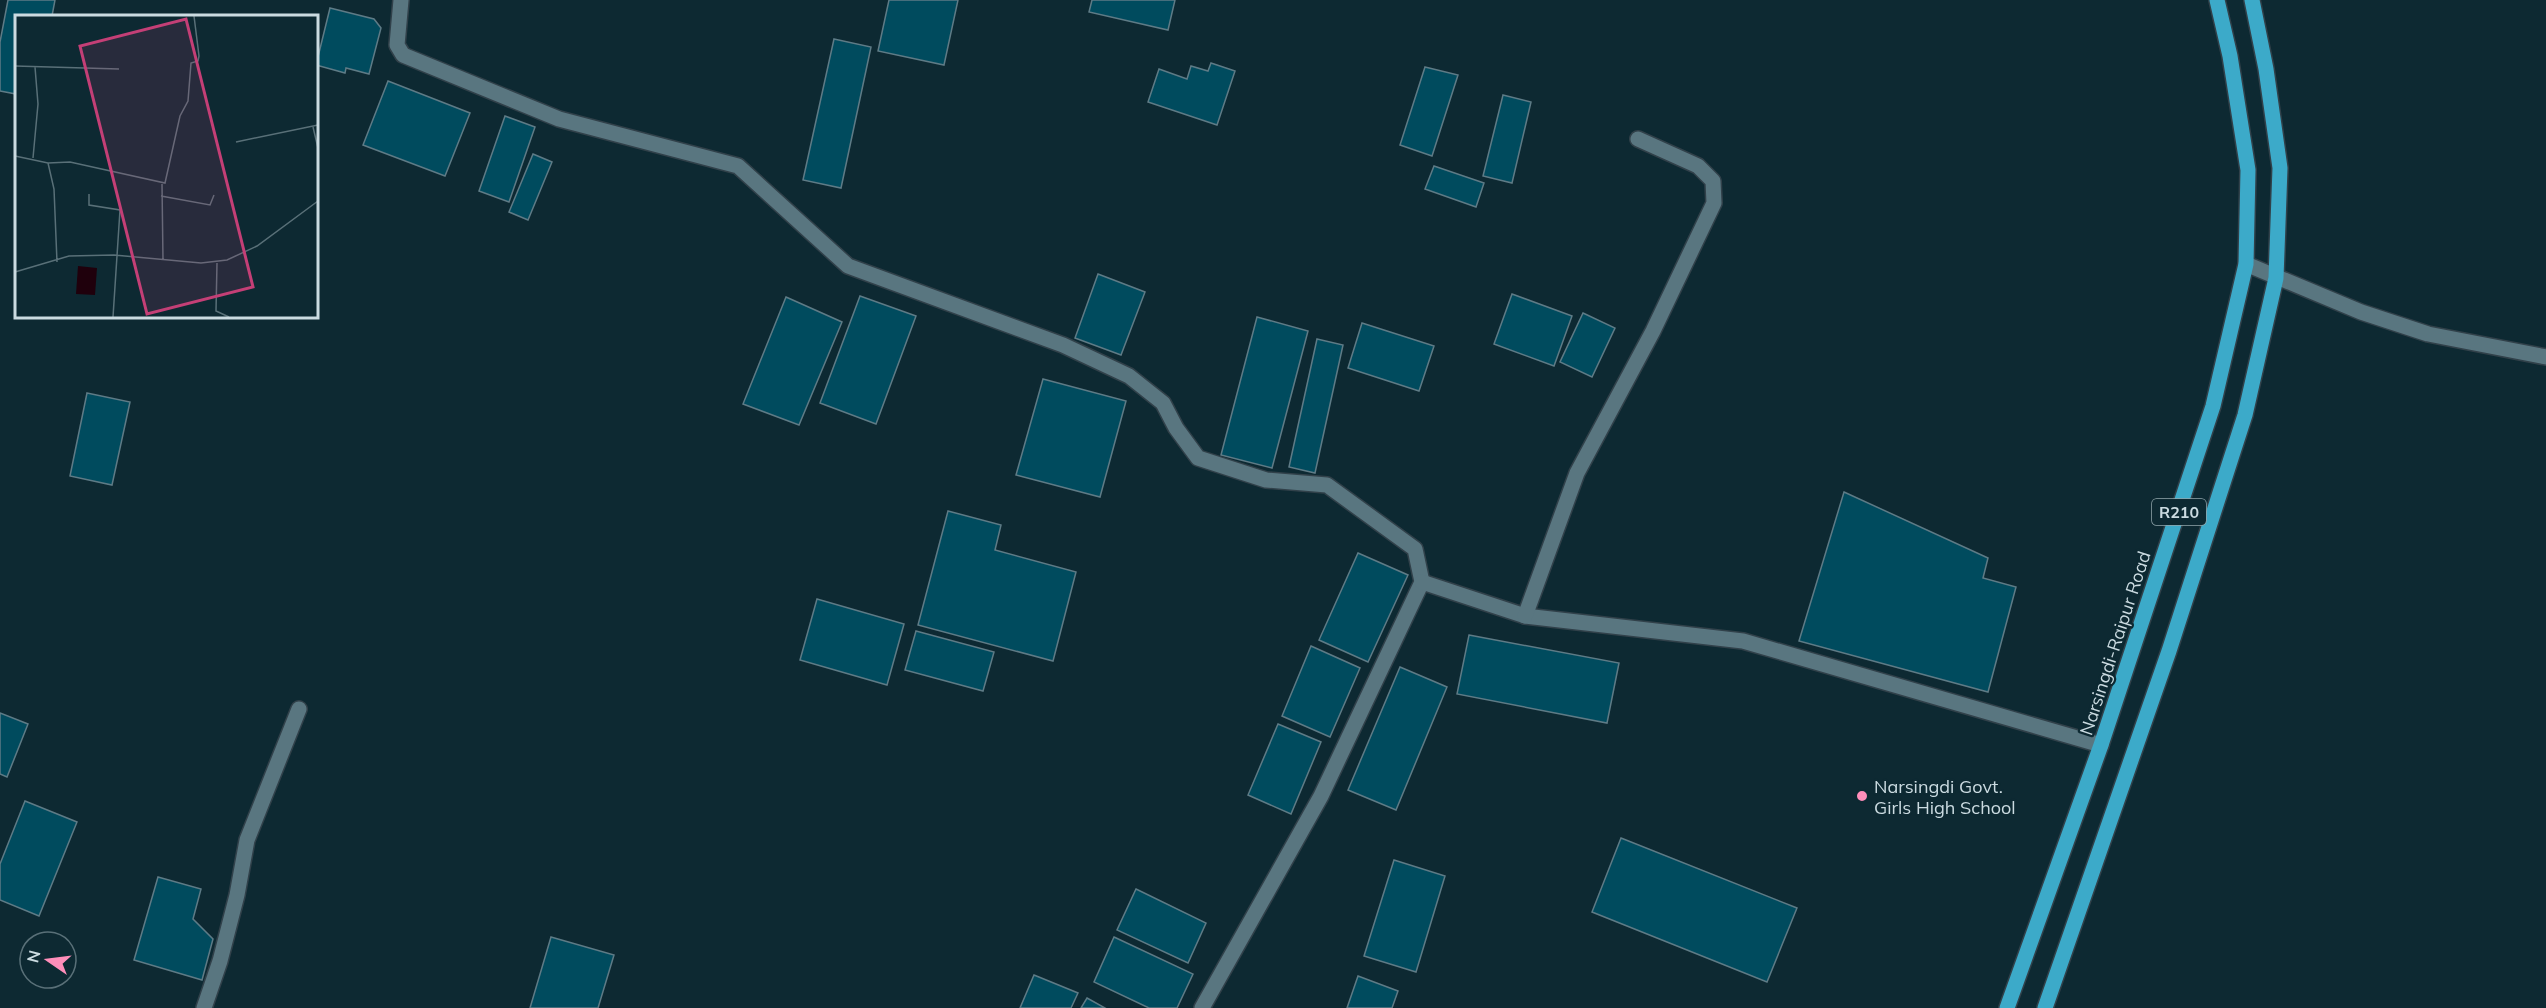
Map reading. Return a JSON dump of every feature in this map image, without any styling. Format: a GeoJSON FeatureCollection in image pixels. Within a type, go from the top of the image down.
{"type":"FeatureCollection","features":[{"type":"Feature","properties":{"kind":"main road","name":"Narsingdi-Raipur Road"},"geometry":{"type":"LineString","coordinates":[[2007,1008],[2101,745],[2213,406],[2246,264],[2248,170],[2230,56],[2217,0]]}},
{"type":"Feature","properties":{"kind":"main road","name":"R210"},"geometry":{"type":"LineString","coordinates":[[2045,1008],[2169,651],[2245,416],[2276,278],[2280,168],[2266,69],[2252,0]]}},
{"type":"Feature","properties":{"kind":"street"},"geometry":{"type":"LineString","coordinates":[[401,0],[397,45],[403,55],[559,119],[738,166],[848,266],[1063,345],[1129,376],[1163,403],[1176,428],[1198,458],[1266,480],[1327,485],[1415,549],[1422,582],[1321,796],[1202,1008]]}},
{"type":"Feature","properties":{"kind":"street"},"geometry":{"type":"LineString","coordinates":[[1525,616],[1577,473],[1653,330],[1714,202],[1713,181],[1698,166],[1638,139]]}},
{"type":"Feature","properties":{"kind":"street"},"geometry":{"type":"LineString","coordinates":[[2246,264],[2361,312],[2428,334],[2546,357]]}},
{"type":"Feature","properties":{"kind":"street"},"geometry":{"type":"LineString","coordinates":[[1422,582],[1525,616],[1743,641],[2101,745]]}},
{"type":"Feature","properties":{"kind":"street"},"geometry":{"type":"LineString","coordinates":[[204,1008],[220,961],[248,840],[299,709]]}},
{"type":"Feature","properties":{"kind":"building"},"geometry":{"type":"Polygon","coordinates":[[[8,0],[55,0],[52,15],[15,15],[15,94],[0,91],[0,42],[8,0]]]}},
{"type":"Feature","properties":{"kind":"building"},"geometry":{"type":"Polygon","coordinates":[[[889,0],[958,0],[944,65],[878,51],[889,0]]]}},
{"type":"Feature","properties":{"kind":"building"},"geometry":{"type":"Polygon","coordinates":[[[1092,0],[1175,0],[1168,30],[1089,12],[1092,0]]]}},
{"type":"Feature","properties":{"kind":"building"},"geometry":{"type":"Polygon","coordinates":[[[330,8],[374,19],[381,28],[369,74],[346,68],[345,73],[318,66],[330,8]]]}},
{"type":"Feature","properties":{"kind":"building"},"geometry":{"type":"Polygon","coordinates":[[[834,39],[871,47],[841,188],[803,180],[834,39]]]}},
{"type":"Feature","properties":{"kind":"building"},"geometry":{"type":"Polygon","coordinates":[[[1211,63],[1235,71],[1217,125],[1148,102],[1159,69],[1187,79],[1191,66],[1208,71],[1211,63]]]}},
{"type":"Feature","properties":{"kind":"building"},"geometry":{"type":"Polygon","coordinates":[[[1425,67],[1458,75],[1432,156],[1400,145],[1425,67]]]}},
{"type":"Feature","properties":{"kind":"building"},"geometry":{"type":"Polygon","coordinates":[[[388,81],[470,113],[445,176],[363,145],[388,81]]]}},
{"type":"Feature","properties":{"kind":"building"},"geometry":{"type":"Polygon","coordinates":[[[1503,95],[1531,102],[1512,183],[1483,176],[1503,95]]]}},
{"type":"Feature","properties":{"kind":"building"},"geometry":{"type":"Polygon","coordinates":[[[505,116],[535,127],[509,202],[479,191],[505,116]]]}},
{"type":"Feature","properties":{"kind":"building"},"geometry":{"type":"Polygon","coordinates":[[[533,154],[552,162],[528,220],[509,212],[533,154]]]}},
{"type":"Feature","properties":{"kind":"building"},"geometry":{"type":"Polygon","coordinates":[[[1434,166],[1484,183],[1476,207],[1425,189],[1434,166]]]}},
{"type":"Feature","properties":{"kind":"building"},"geometry":{"type":"Polygon","coordinates":[[[1098,274],[1145,292],[1121,355],[1075,338],[1098,274]]]}},
{"type":"Feature","properties":{"kind":"building"},"geometry":{"type":"Polygon","coordinates":[[[1512,294],[1572,316],[1554,366],[1494,344],[1512,294]]]}},
{"type":"Feature","properties":{"kind":"building"},"geometry":{"type":"Polygon","coordinates":[[[860,296],[916,316],[876,424],[820,403],[860,296]]]}},
{"type":"Feature","properties":{"kind":"building"},"geometry":{"type":"Polygon","coordinates":[[[786,297],[842,322],[799,425],[743,404],[786,297]]]}},
{"type":"Feature","properties":{"kind":"building"},"geometry":{"type":"Polygon","coordinates":[[[1583,313],[1615,328],[1592,377],[1560,362],[1583,313]]]}},
{"type":"Feature","properties":{"kind":"building"},"geometry":{"type":"Polygon","coordinates":[[[1257,317],[1308,331],[1272,468],[1221,455],[1257,317]]]}},
{"type":"Feature","properties":{"kind":"building"},"geometry":{"type":"Polygon","coordinates":[[[1362,323],[1434,346],[1419,391],[1348,368],[1362,323]]]}},
{"type":"Feature","properties":{"kind":"building"},"geometry":{"type":"Polygon","coordinates":[[[1317,339],[1343,345],[1315,473],[1289,467],[1317,339]]]}},
{"type":"Feature","properties":{"kind":"building"},"geometry":{"type":"Polygon","coordinates":[[[1043,379],[1126,401],[1100,497],[1016,475],[1043,379]]]}},
{"type":"Feature","properties":{"kind":"building"},"geometry":{"type":"Polygon","coordinates":[[[87,393],[130,402],[112,485],[70,476],[87,393]]]}},
{"type":"Feature","properties":{"kind":"building"},"geometry":{"type":"Polygon","coordinates":[[[1844,492],[1988,558],[1983,578],[2016,587],[1988,692],[1799,641],[1844,492]]]}},
{"type":"Feature","properties":{"kind":"building"},"geometry":{"type":"Polygon","coordinates":[[[948,511],[1001,525],[995,550],[1076,572],[1053,661],[918,625],[948,511]]]}},
{"type":"Feature","properties":{"kind":"building"},"geometry":{"type":"Polygon","coordinates":[[[1358,553],[1408,575],[1368,662],[1319,640],[1358,553]]]}},
{"type":"Feature","properties":{"kind":"building"},"geometry":{"type":"Polygon","coordinates":[[[817,599],[904,624],[887,685],[800,660],[817,599]]]}},
{"type":"Feature","properties":{"kind":"building"},"geometry":{"type":"Polygon","coordinates":[[[916,631],[994,652],[983,691],[905,670],[916,631]]]}},
{"type":"Feature","properties":{"kind":"building"},"geometry":{"type":"Polygon","coordinates":[[[1469,635],[1619,663],[1607,723],[1457,694],[1469,635]]]}},
{"type":"Feature","properties":{"kind":"building"},"geometry":{"type":"Polygon","coordinates":[[[1311,646],[1360,668],[1330,737],[1282,716],[1311,646]]]}},
{"type":"Feature","properties":{"kind":"building"},"geometry":{"type":"Polygon","coordinates":[[[1400,667],[1447,687],[1396,810],[1348,790],[1400,667]]]}},
{"type":"Feature","properties":{"kind":"building"},"geometry":{"type":"Polygon","coordinates":[[[0,713],[28,724],[7,777],[0,774],[0,713]]]}},
{"type":"Feature","properties":{"kind":"building"},"geometry":{"type":"Polygon","coordinates":[[[1278,724],[1321,742],[1291,814],[1248,795],[1278,724]]]}},
{"type":"Feature","properties":{"kind":"building"},"geometry":{"type":"Polygon","coordinates":[[[25,801],[77,822],[39,916],[0,900],[0,864],[25,801]]]}},
{"type":"Feature","properties":{"kind":"building"},"geometry":{"type":"Polygon","coordinates":[[[1621,838],[1797,908],[1767,982],[1592,912],[1621,838]]]}},
{"type":"Feature","properties":{"kind":"building"},"geometry":{"type":"Polygon","coordinates":[[[1394,860],[1445,876],[1416,972],[1364,956],[1394,860]]]}},
{"type":"Feature","properties":{"kind":"building"},"geometry":{"type":"Polygon","coordinates":[[[158,877],[201,889],[193,919],[213,939],[202,980],[134,960],[158,877]]]}},
{"type":"Feature","properties":{"kind":"building"},"geometry":{"type":"Polygon","coordinates":[[[1136,889],[1206,923],[1188,963],[1117,930],[1136,889]]]}},
{"type":"Feature","properties":{"kind":"building"},"geometry":{"type":"Polygon","coordinates":[[[551,937],[614,955],[598,1008],[530,1008],[551,937]]]}},
{"type":"Feature","properties":{"kind":"building"},"geometry":{"type":"Polygon","coordinates":[[[1114,937],[1193,974],[1177,1008],[1149,1008],[1094,982],[1114,937]]]}},
{"type":"Feature","properties":{"kind":"building"},"geometry":{"type":"Polygon","coordinates":[[[1034,975],[1078,993],[1071,1008],[1020,1008],[1034,975]]]}},
{"type":"Feature","properties":{"kind":"building"},"geometry":{"type":"Polygon","coordinates":[[[1358,976],[1398,991],[1392,1008],[1347,1008],[1358,976]]]}},
{"type":"Feature","properties":{"kind":"building"},"geometry":{"type":"Polygon","coordinates":[[[1087,998],[1105,1008],[1081,1008],[1087,998]]]}},
{"type":"Feature","properties":{"kind":"place","name":"Narsingdi Govt. Girls High School"},"geometry":{"type":"Point","coordinates":[1862,796]}}]}
